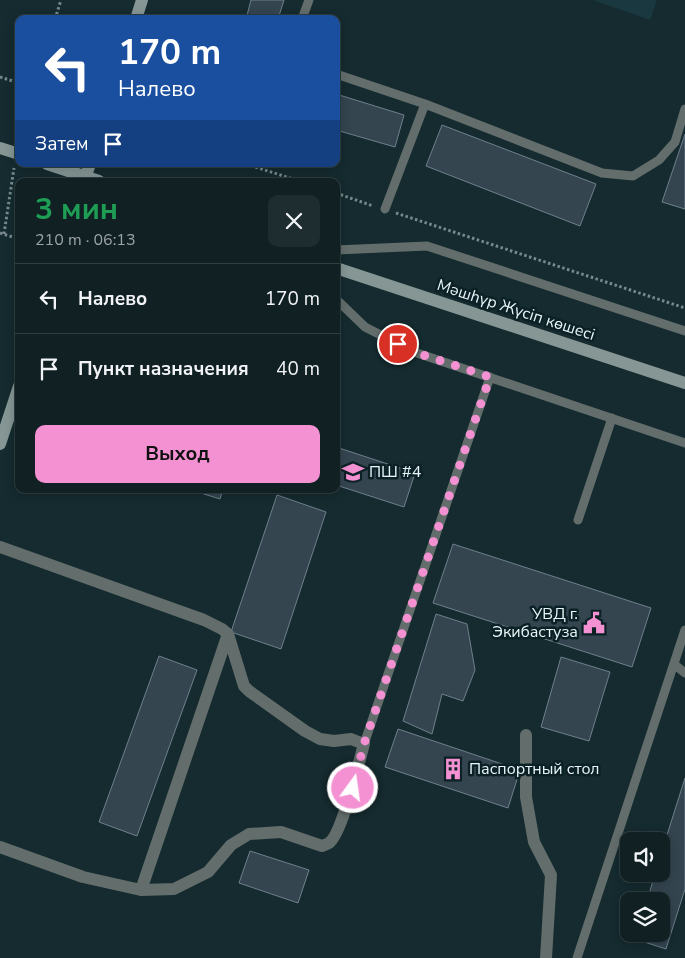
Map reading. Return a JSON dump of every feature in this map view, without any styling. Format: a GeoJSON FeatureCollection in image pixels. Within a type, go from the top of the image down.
{"type":"FeatureCollection","features":[{"type":"Feature","properties":{"kind":"main road"},"geometry":{"type":"LineString","coordinates":[[137,15],[142,0]]}},
{"type":"Feature","properties":{"kind":"main road"},"geometry":{"type":"LineString","coordinates":[[0,148],[15,153]]}},
{"type":"Feature","properties":{"kind":"main road"},"geometry":{"type":"LineString","coordinates":[[55,167],[82,178]]}},
{"type":"Feature","properties":{"kind":"main road","name":"Мәшһүр Жүсіп көшесі"},"geometry":{"type":"LineString","coordinates":[[340,269],[685,383]]}},
{"type":"Feature","properties":{"kind":"main road"},"geometry":{"type":"LineString","coordinates":[[0,444],[15,398]]}},
{"type":"Feature","properties":{"kind":"street"},"geometry":{"type":"LineString","coordinates":[[0,547],[204,620],[222,629],[228,634],[244,686],[255,696],[305,731],[320,739],[334,741],[351,739],[364,744],[353,788],[337,833],[330,843],[322,846],[281,832],[249,834],[231,845],[208,872],[174,889],[141,890],[83,878],[0,847]]}},
{"type":"Feature","properties":{"kind":"street"},"geometry":{"type":"LineString","coordinates":[[141,890],[228,634]]}},
{"type":"Feature","properties":{"kind":"street"},"geometry":{"type":"LineString","coordinates":[[526,735],[526,797],[534,842],[551,875],[546,958]]}},
{"type":"Feature","properties":{"kind":"lane"},"geometry":{"type":"LineString","coordinates":[[303,15],[309,0]]}},
{"type":"Feature","properties":{"kind":"lane"},"geometry":{"type":"LineString","coordinates":[[340,75],[426,104],[602,174],[633,176],[658,160],[675,142],[685,109]]}},
{"type":"Feature","properties":{"kind":"lane"},"geometry":{"type":"LineString","coordinates":[[385,209],[426,104]]}},
{"type":"Feature","properties":{"kind":"lane"},"geometry":{"type":"LineString","coordinates":[[340,250],[427,246],[685,331]]}},
{"type":"Feature","properties":{"kind":"lane"},"geometry":{"type":"LineString","coordinates":[[340,303],[365,327],[414,352],[685,443]]}},
{"type":"Feature","properties":{"kind":"lane"},"geometry":{"type":"LineString","coordinates":[[364,744],[490,377]]}},
{"type":"Feature","properties":{"kind":"lane"},"geometry":{"type":"LineString","coordinates":[[578,520],[612,418]]}},
{"type":"Feature","properties":{"kind":"lane"},"geometry":{"type":"LineString","coordinates":[[577,958],[685,630]]}},
{"type":"Feature","properties":{"kind":"lane"},"geometry":{"type":"LineString","coordinates":[[674,664],[685,673]]}},
{"type":"Feature","properties":{"kind":"path"},"geometry":{"type":"LineString","coordinates":[[55,15],[61,0]]}},
{"type":"Feature","properties":{"kind":"path"},"geometry":{"type":"LineString","coordinates":[[0,77],[15,82]]}},
{"type":"Feature","properties":{"kind":"path"},"geometry":{"type":"LineString","coordinates":[[15,167],[2,233],[15,238]]}},
{"type":"Feature","properties":{"kind":"path"},"geometry":{"type":"LineString","coordinates":[[255,167],[290,178]]}},
{"type":"Feature","properties":{"kind":"path"},"geometry":{"type":"LineString","coordinates":[[340,194],[685,308]]}},
{"type":"Feature","properties":{"kind":"shaded area"},"geometry":{"type":"Polygon","coordinates":[[[593,0],[657,0],[650,20],[593,0]]]}},
{"type":"Feature","properties":{"kind":"building"},"geometry":{"type":"Polygon","coordinates":[[[251,0],[284,0],[279,15],[247,15],[251,0]]]}},
{"type":"Feature","properties":{"kind":"building"},"geometry":{"type":"Polygon","coordinates":[[[340,95],[404,115],[395,147],[340,131],[340,95]]]}},
{"type":"Feature","properties":{"kind":"building"},"geometry":{"type":"Polygon","coordinates":[[[442,125],[596,184],[580,226],[426,166],[442,125]]]}},
{"type":"Feature","properties":{"kind":"building"},"geometry":{"type":"Polygon","coordinates":[[[685,134],[685,209],[662,202],[685,134]]]}},
{"type":"Feature","properties":{"kind":"building"},"geometry":{"type":"Polygon","coordinates":[[[340,448],[415,473],[404,507],[340,486],[340,448]]]}},
{"type":"Feature","properties":{"kind":"building"},"geometry":{"type":"Polygon","coordinates":[[[201,493],[222,493],[220,499],[201,493]]]}},
{"type":"Feature","properties":{"kind":"building"},"geometry":{"type":"Polygon","coordinates":[[[277,495],[326,512],[281,649],[231,632],[277,495]]]}},
{"type":"Feature","properties":{"kind":"building"},"geometry":{"type":"Polygon","coordinates":[[[453,544],[651,608],[632,667],[433,603],[453,544]]]}},
{"type":"Feature","properties":{"kind":"building"},"geometry":{"type":"Polygon","coordinates":[[[436,614],[467,624],[475,670],[463,701],[442,694],[432,734],[403,721],[436,614]]]}},
{"type":"Feature","properties":{"kind":"building"},"geometry":{"type":"Polygon","coordinates":[[[159,656],[197,670],[137,836],[99,822],[159,656]]]}},
{"type":"Feature","properties":{"kind":"building"},"geometry":{"type":"Polygon","coordinates":[[[561,657],[610,672],[589,741],[541,727],[561,657]]]}},
{"type":"Feature","properties":{"kind":"building","name":"Паспортный стол"},"geometry":{"type":"Polygon","coordinates":[[[398,729],[520,770],[508,808],[385,767],[398,729]]]}},
{"type":"Feature","properties":{"kind":"building"},"geometry":{"type":"Polygon","coordinates":[[[685,778],[685,889],[670,936],[670,892],[650,892],[653,882],[670,882],[670,832],[668,832],[685,778]]]}},
{"type":"Feature","properties":{"kind":"building"},"geometry":{"type":"Polygon","coordinates":[[[250,851],[309,870],[298,903],[239,883],[250,851]]]}},
{"type":"Feature","properties":{"kind":"building"},"geometry":{"type":"Polygon","coordinates":[[[644,942],[668,942],[666,949],[644,942]]]}},
{"type":"Feature","properties":{"kind":"place","name":"ПШ #4"},"geometry":{"type":"Point","coordinates":[353,472]}},
{"type":"Feature","properties":{"kind":"place","name":"УВД г. Экибастуза"},"geometry":{"type":"Point","coordinates":[594,623]}},
{"type":"Feature","properties":{"kind":"place","name":"Паспортный стол"},"geometry":{"type":"Point","coordinates":[453,769]}},
{"type":"Feature","properties":{"kind":"route"},"geometry":{"type":"LineString","coordinates":[[353,788],[364,744],[490,377],[414,352],[398,344]]}}]}
